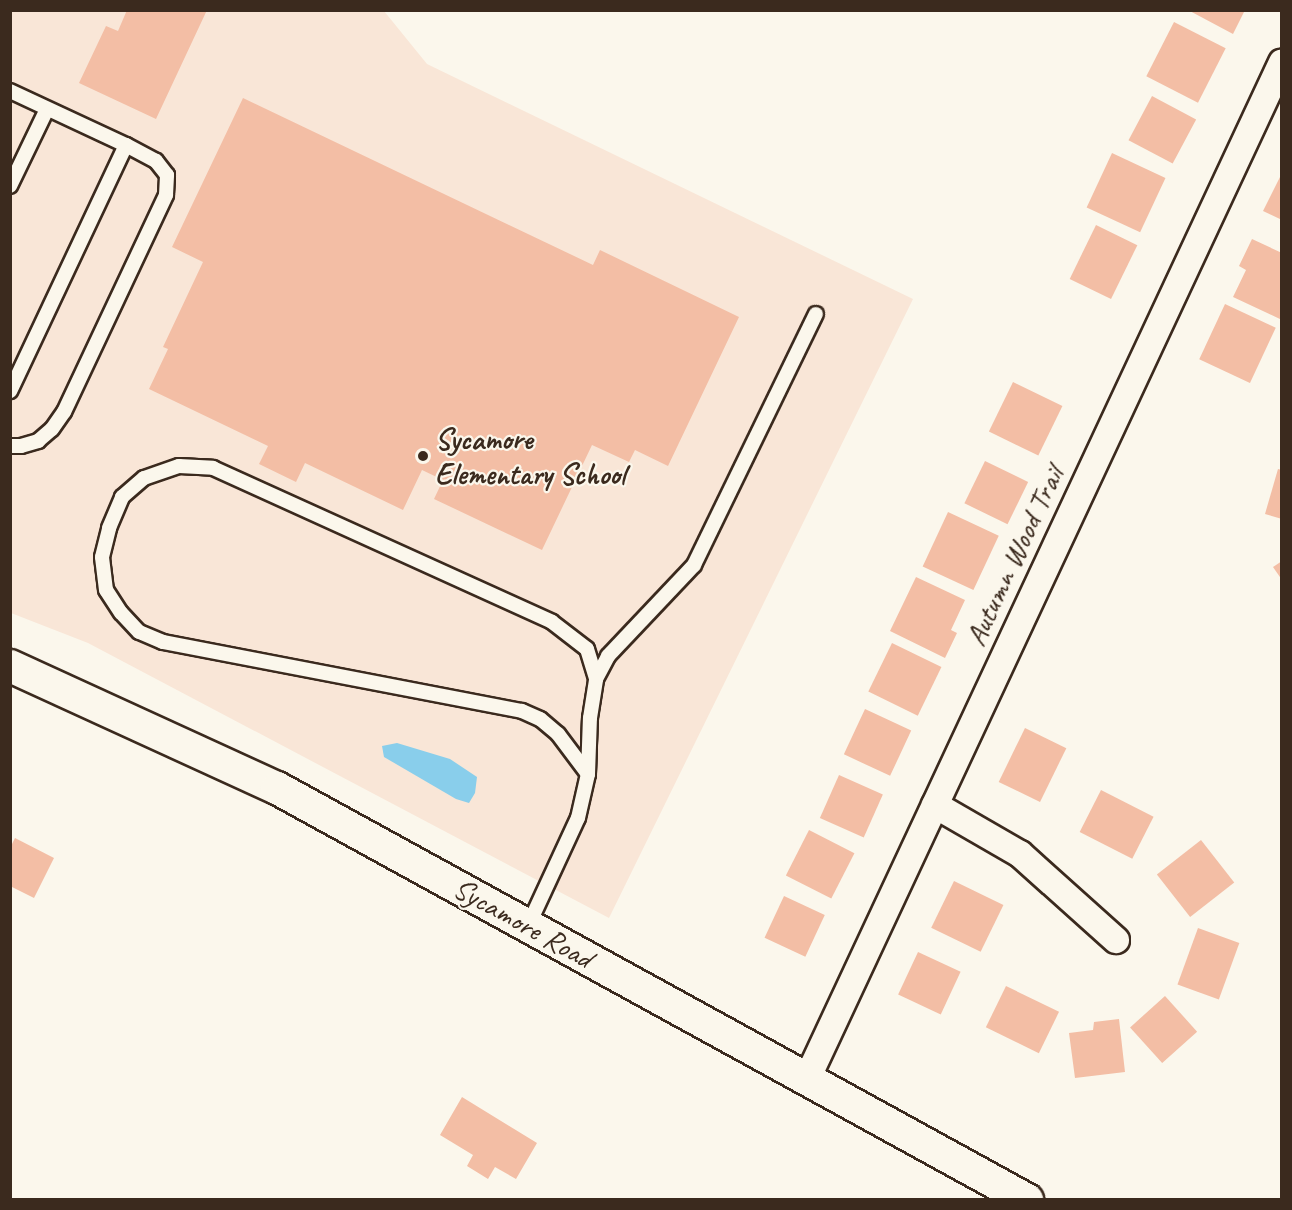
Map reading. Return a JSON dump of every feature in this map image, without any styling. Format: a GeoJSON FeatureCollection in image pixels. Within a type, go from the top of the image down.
{"type":"FeatureCollection","features":[{"type":"Feature","properties":{"kind":"street","name":"Autumn Wood Trail"},"geometry":{"type":"LineString","coordinates":[[807,1079],[1281,62]]}},
{"type":"Feature","properties":{"kind":"street","name":"Sycamore Road"},"geometry":{"type":"LineString","coordinates":[[10,666],[277,788],[1027,1200]]}},
{"type":"Feature","properties":{"kind":"street"},"geometry":{"type":"LineString","coordinates":[[935,805],[1020,854],[1116,940]]}},
{"type":"Feature","properties":{"kind":"lane"},"geometry":{"type":"LineString","coordinates":[[10,92],[156,161],[167,176],[165,195],[64,412],[38,441],[21,446],[10,446]]}},
{"type":"Feature","properties":{"kind":"lane"},"geometry":{"type":"LineString","coordinates":[[10,186],[47,109]]}},
{"type":"Feature","properties":{"kind":"lane"},"geometry":{"type":"LineString","coordinates":[[10,390],[126,145]]}},
{"type":"Feature","properties":{"kind":"lane"},"geometry":{"type":"LineString","coordinates":[[528,926],[578,818],[588,774],[590,718],[596,679],[608,656],[694,565],[816,314]]}},
{"type":"Feature","properties":{"kind":"lane"},"geometry":{"type":"LineString","coordinates":[[588,774],[558,734],[540,719],[522,711],[163,642],[139,632],[121,614],[106,590],[102,557],[109,528],[122,497],[144,478],[178,466],[213,468],[552,622],[587,649],[596,679]]}},
{"type":"Feature","properties":{"kind":"shaded area","name":"Sycamore Elementary School"},"geometry":{"type":"Polygon","coordinates":[[[10,11],[384,11],[427,64],[913,299],[609,918],[88,643],[11,613],[10,11]]]}},
{"type":"Feature","properties":{"kind":"water"},"geometry":{"type":"Polygon","coordinates":[[[397,743],[450,759],[477,777],[475,793],[469,803],[456,799],[384,757],[382,746],[397,743]]]}},
{"type":"Feature","properties":{"kind":"building"},"geometry":{"type":"Polygon","coordinates":[[[127,10],[207,10],[156,119],[79,83],[106,26],[118,31],[127,10]]]}},
{"type":"Feature","properties":{"kind":"building"},"geometry":{"type":"Polygon","coordinates":[[[1188,10],[1245,10],[1233,34],[1188,10]]]}},
{"type":"Feature","properties":{"kind":"building"},"geometry":{"type":"Polygon","coordinates":[[[1174,22],[1226,48],[1198,103],[1146,76],[1174,22]]]}},
{"type":"Feature","properties":{"kind":"building"},"geometry":{"type":"Polygon","coordinates":[[[1152,96],[1196,119],[1173,164],[1129,140],[1152,96]]]}},
{"type":"Feature","properties":{"kind":"building"},"geometry":{"type":"Polygon","coordinates":[[[243,98],[593,265],[600,250],[739,317],[668,466],[635,450],[629,462],[592,445],[542,550],[434,499],[443,480],[422,470],[403,510],[305,463],[296,482],[259,464],[268,446],[149,389],[168,349],[163,347],[203,262],[172,247],[243,98]]]}},
{"type":"Feature","properties":{"kind":"building"},"geometry":{"type":"Polygon","coordinates":[[[1112,153],[1165,178],[1140,232],[1087,207],[1112,153]]]}},
{"type":"Feature","properties":{"kind":"building"},"geometry":{"type":"Polygon","coordinates":[[[1282,173],[1282,220],[1263,211],[1282,173]]]}},
{"type":"Feature","properties":{"kind":"building"},"geometry":{"type":"Polygon","coordinates":[[[1096,225],[1137,245],[1111,299],[1070,279],[1096,225]]]}},
{"type":"Feature","properties":{"kind":"building"},"geometry":{"type":"Polygon","coordinates":[[[1252,239],[1282,253],[1282,320],[1233,297],[1246,270],[1239,266],[1252,239]]]}},
{"type":"Feature","properties":{"kind":"building"},"geometry":{"type":"Polygon","coordinates":[[[1225,304],[1276,328],[1250,383],[1199,359],[1225,304]]]}},
{"type":"Feature","properties":{"kind":"building"},"geometry":{"type":"Polygon","coordinates":[[[1013,382],[1062,406],[1038,456],[989,431],[1013,382]]]}},
{"type":"Feature","properties":{"kind":"building"},"geometry":{"type":"Polygon","coordinates":[[[985,461],[1028,482],[1008,524],[964,503],[985,461]]]}},
{"type":"Feature","properties":{"kind":"building"},"geometry":{"type":"Polygon","coordinates":[[[1278,469],[1282,470],[1282,519],[1265,514],[1278,469]]]}},
{"type":"Feature","properties":{"kind":"building"},"geometry":{"type":"Polygon","coordinates":[[[948,512],[999,536],[973,590],[923,566],[948,512]]]}},
{"type":"Feature","properties":{"kind":"building"},"geometry":{"type":"Polygon","coordinates":[[[1282,561],[1282,580],[1273,567],[1282,561]]]}},
{"type":"Feature","properties":{"kind":"building"},"geometry":{"type":"Polygon","coordinates":[[[916,577],[965,600],[951,630],[957,633],[945,658],[890,631],[916,577]]]}},
{"type":"Feature","properties":{"kind":"building"},"geometry":{"type":"Polygon","coordinates":[[[892,643],[941,667],[918,716],[868,692],[892,643]]]}},
{"type":"Feature","properties":{"kind":"building"},"geometry":{"type":"Polygon","coordinates":[[[865,709],[911,731],[890,776],[844,754],[865,709]]]}},
{"type":"Feature","properties":{"kind":"building"},"geometry":{"type":"Polygon","coordinates":[[[1025,728],[1066,748],[1040,802],[999,782],[1025,728]]]}},
{"type":"Feature","properties":{"kind":"building"},"geometry":{"type":"Polygon","coordinates":[[[839,775],[883,795],[864,837],[820,818],[839,775]]]}},
{"type":"Feature","properties":{"kind":"building"},"geometry":{"type":"Polygon","coordinates":[[[1101,790],[1154,817],[1132,859],[1080,832],[1101,790]]]}},
{"type":"Feature","properties":{"kind":"building"},"geometry":{"type":"Polygon","coordinates":[[[809,830],[854,853],[831,899],[786,875],[809,830]]]}},
{"type":"Feature","properties":{"kind":"building"},"geometry":{"type":"Polygon","coordinates":[[[15,838],[54,858],[34,898],[10,886],[10,848],[15,838]]]}},
{"type":"Feature","properties":{"kind":"building"},"geometry":{"type":"Polygon","coordinates":[[[1201,840],[1234,883],[1190,917],[1157,874],[1201,840]]]}},
{"type":"Feature","properties":{"kind":"building"},"geometry":{"type":"Polygon","coordinates":[[[954,881],[1003,905],[981,952],[931,928],[954,881]]]}},
{"type":"Feature","properties":{"kind":"building"},"geometry":{"type":"Polygon","coordinates":[[[784,896],[825,915],[805,957],[765,938],[784,896]]]}},
{"type":"Feature","properties":{"kind":"building"},"geometry":{"type":"Polygon","coordinates":[[[1198,928],[1239,943],[1219,999],[1177,984],[1198,928]]]}},
{"type":"Feature","properties":{"kind":"building"},"geometry":{"type":"Polygon","coordinates":[[[918,952],[961,972],[941,1014],[898,995],[918,952]]]}},
{"type":"Feature","properties":{"kind":"building"},"geometry":{"type":"Polygon","coordinates":[[[1006,986],[1059,1012],[1039,1053],[986,1027],[1006,986]]]}},
{"type":"Feature","properties":{"kind":"building"},"geometry":{"type":"Polygon","coordinates":[[[1165,996],[1197,1032],[1162,1063],[1130,1027],[1165,996]]]}},
{"type":"Feature","properties":{"kind":"building"},"geometry":{"type":"Polygon","coordinates":[[[1119,1019],[1125,1072],[1075,1078],[1069,1033],[1093,1030],[1094,1022],[1119,1019]]]}},
{"type":"Feature","properties":{"kind":"building"},"geometry":{"type":"Polygon","coordinates":[[[462,1097],[537,1143],[516,1179],[495,1167],[488,1179],[467,1166],[473,1155],[440,1135],[462,1097]]]}},
{"type":"Feature","properties":{"kind":"place","name":"Sycamore Elementary School"},"geometry":{"type":"Point","coordinates":[423,456]}}]}
